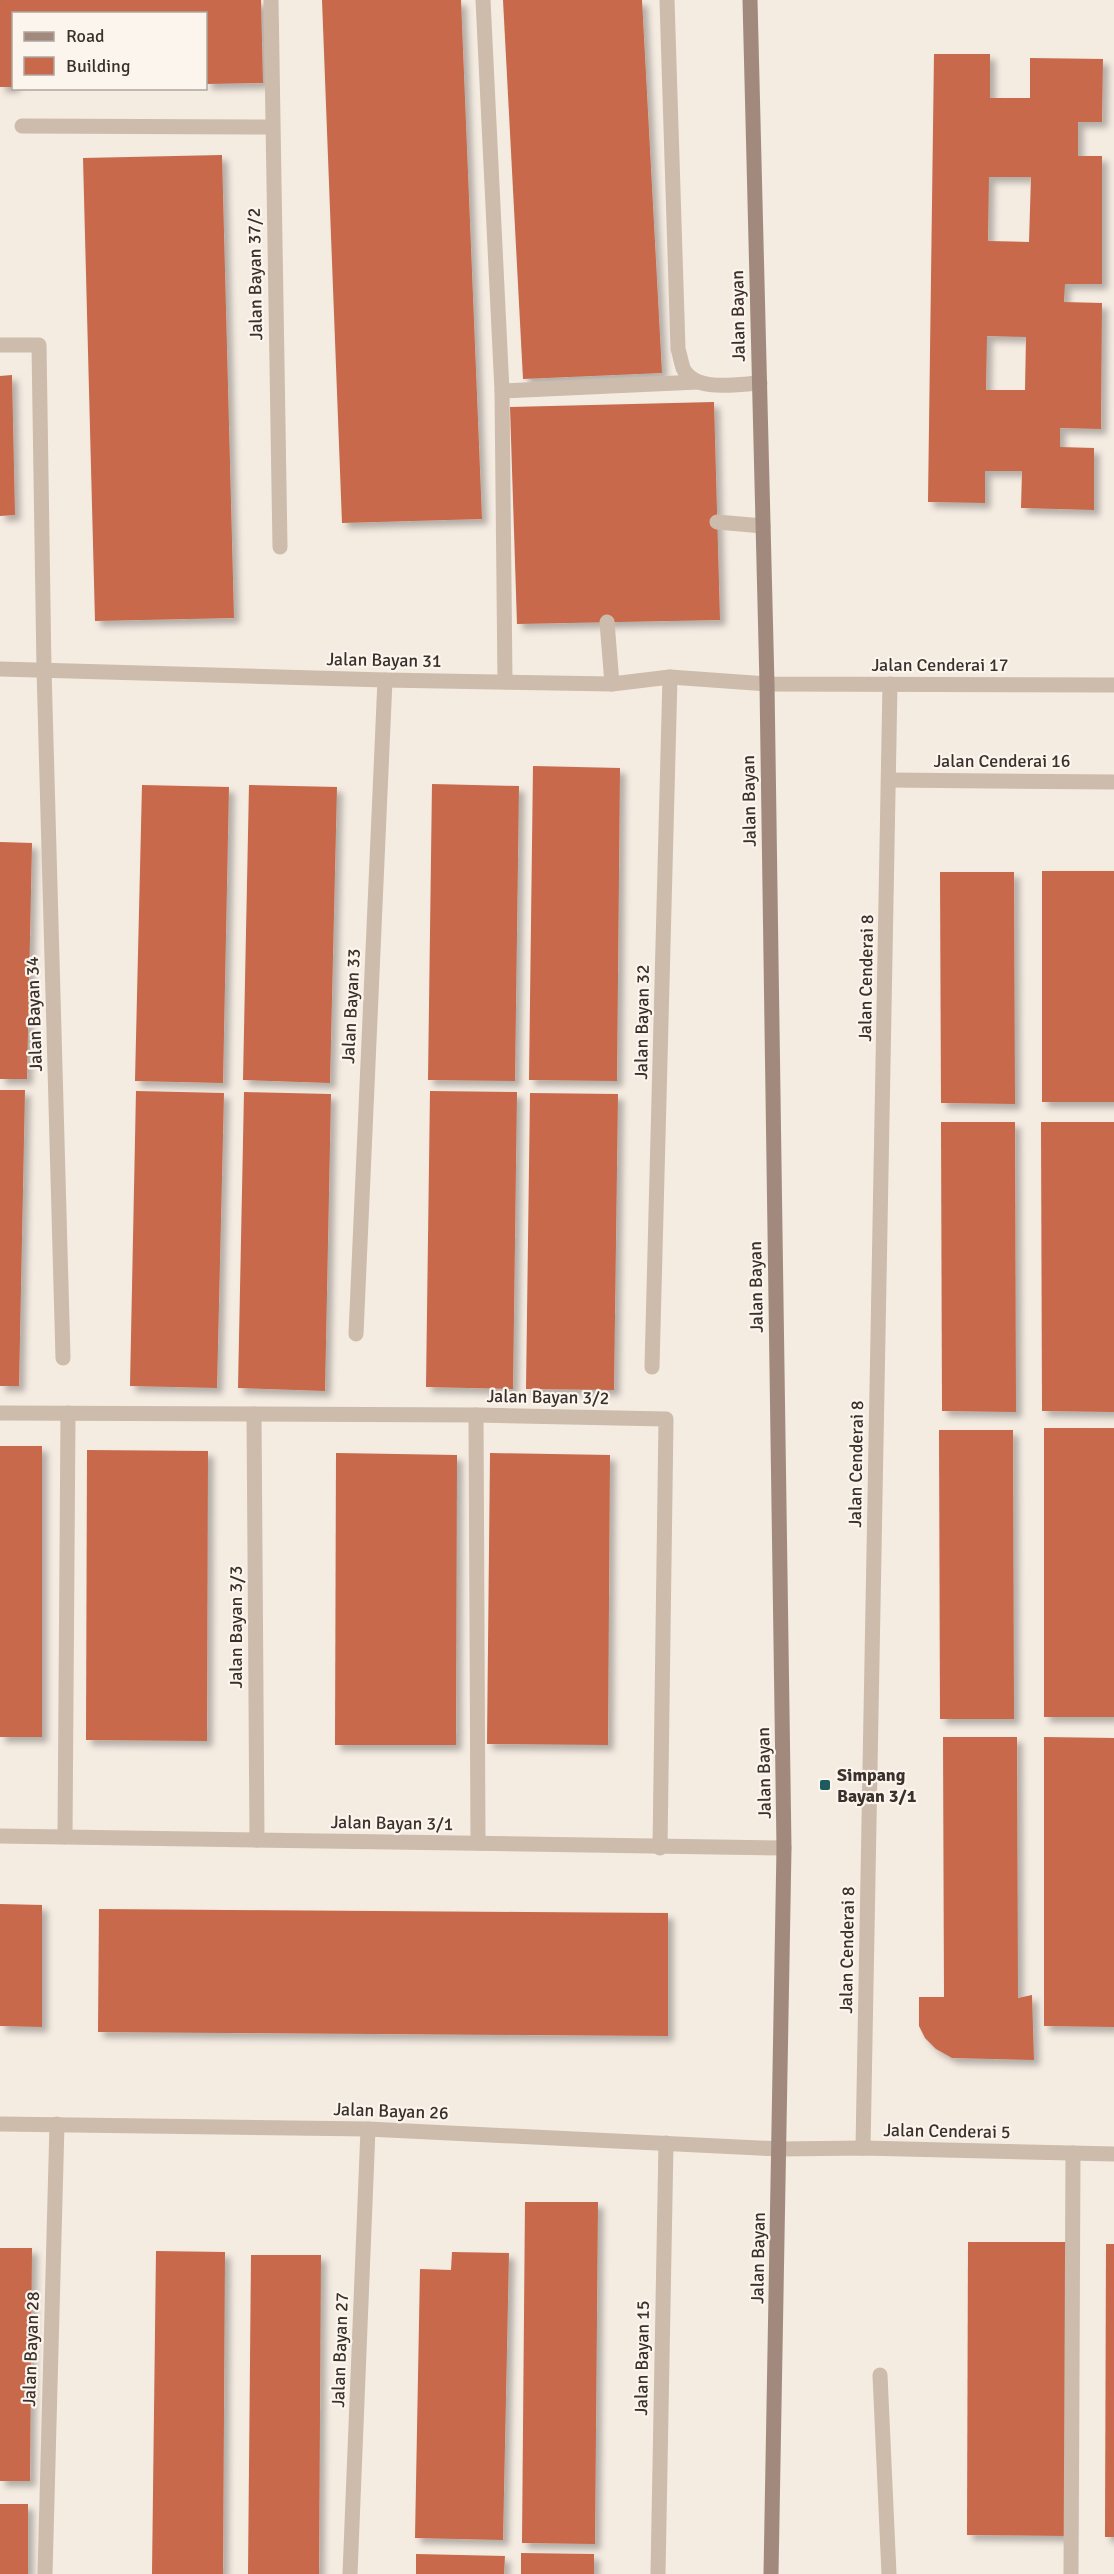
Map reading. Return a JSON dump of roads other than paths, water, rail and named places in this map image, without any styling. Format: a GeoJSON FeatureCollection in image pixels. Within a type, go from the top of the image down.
{"type":"FeatureCollection","features":[{"type":"Feature","properties":{"kind":"street","name":"Jalan Bayan 37/2"},"geometry":{"type":"LineString","coordinates":[[271,0],[280,547]]}},
{"type":"Feature","properties":{"kind":"street"},"geometry":{"type":"LineString","coordinates":[[483,0],[502,391],[505,682]]}},
{"type":"Feature","properties":{"kind":"street"},"geometry":{"type":"LineString","coordinates":[[667,0],[678,349],[684,370],[698,382]]}},
{"type":"Feature","properties":{"kind":"street","name":"Jalan Bayan"},"geometry":{"type":"LineString","coordinates":[[750,0],[767,684],[784,1848],[771,2574]]}},
{"type":"Feature","properties":{"kind":"street"},"geometry":{"type":"LineString","coordinates":[[22,126],[272,127]]}},
{"type":"Feature","properties":{"kind":"street","name":"Jalan Bayan 34"},"geometry":{"type":"LineString","coordinates":[[0,345],[39,345],[44,669],[63,1358]]}},
{"type":"Feature","properties":{"kind":"street"},"geometry":{"type":"LineString","coordinates":[[502,391],[698,382],[760,383]]}},
{"type":"Feature","properties":{"kind":"street"},"geometry":{"type":"LineString","coordinates":[[717,522],[763,526]]}},
{"type":"Feature","properties":{"kind":"street"},"geometry":{"type":"LineString","coordinates":[[607,622],[612,684]]}},
{"type":"Feature","properties":{"kind":"street","name":"Jalan Bayan 31"},"geometry":{"type":"LineString","coordinates":[[0,669],[612,684],[670,677],[767,684]]}},
{"type":"Feature","properties":{"kind":"street","name":"Jalan Bayan 32"},"geometry":{"type":"LineString","coordinates":[[652,1367],[670,677]]}},
{"type":"Feature","properties":{"kind":"street","name":"Jalan Bayan 33"},"geometry":{"type":"LineString","coordinates":[[356,1334],[385,680]]}},
{"type":"Feature","properties":{"kind":"street","name":"Jalan Cenderai 17"},"geometry":{"type":"LineString","coordinates":[[767,684],[1114,685]]}},
{"type":"Feature","properties":{"kind":"street","name":"Jalan Cenderai 8"},"geometry":{"type":"LineString","coordinates":[[862,2148],[890,684]]}},
{"type":"Feature","properties":{"kind":"street","name":"Jalan Cenderai 16"},"geometry":{"type":"LineString","coordinates":[[889,780],[1114,782]]}},
{"type":"Feature","properties":{"kind":"street","name":"Jalan Bayan 3/2"},"geometry":{"type":"LineString","coordinates":[[0,1413],[476,1415],[666,1419],[660,1848]]}},
{"type":"Feature","properties":{"kind":"street"},"geometry":{"type":"LineString","coordinates":[[65,1837],[68,1413]]}},
{"type":"Feature","properties":{"kind":"street","name":"Jalan Bayan 3/3"},"geometry":{"type":"LineString","coordinates":[[254,1414],[257,1840]]}},
{"type":"Feature","properties":{"kind":"street"},"geometry":{"type":"LineString","coordinates":[[476,1415],[478,1843]]}},
{"type":"Feature","properties":{"kind":"street","name":"Jalan Bayan 3/1"},"geometry":{"type":"LineString","coordinates":[[0,1836],[660,1848],[784,1848]]}},
{"type":"Feature","properties":{"kind":"street","name":"Jalan Bayan 26"},"geometry":{"type":"LineString","coordinates":[[0,2124],[368,2128],[780,2149]]}},
{"type":"Feature","properties":{"kind":"street","name":"Jalan Bayan 28"},"geometry":{"type":"LineString","coordinates":[[45,2574],[57,2124]]}},
{"type":"Feature","properties":{"kind":"street","name":"Jalan Bayan 27"},"geometry":{"type":"LineString","coordinates":[[350,2574],[368,2128]]}},
{"type":"Feature","properties":{"kind":"street","name":"Jalan Bayan 15"},"geometry":{"type":"LineString","coordinates":[[658,2574],[666,2143]]}},
{"type":"Feature","properties":{"kind":"street","name":"Jalan Cenderai 5"},"geometry":{"type":"LineString","coordinates":[[780,2149],[862,2148],[1114,2154]]}},
{"type":"Feature","properties":{"kind":"street"},"geometry":{"type":"LineString","coordinates":[[1071,2574],[1073,2153]]}},
{"type":"Feature","properties":{"kind":"street"},"geometry":{"type":"LineString","coordinates":[[880,2375],[889,2574]]}},
{"type":"Feature","properties":{"kind":"place","name":"Simpang Bayan 3/1"},"geometry":{"type":"Point","coordinates":[825,1785]}}]}
